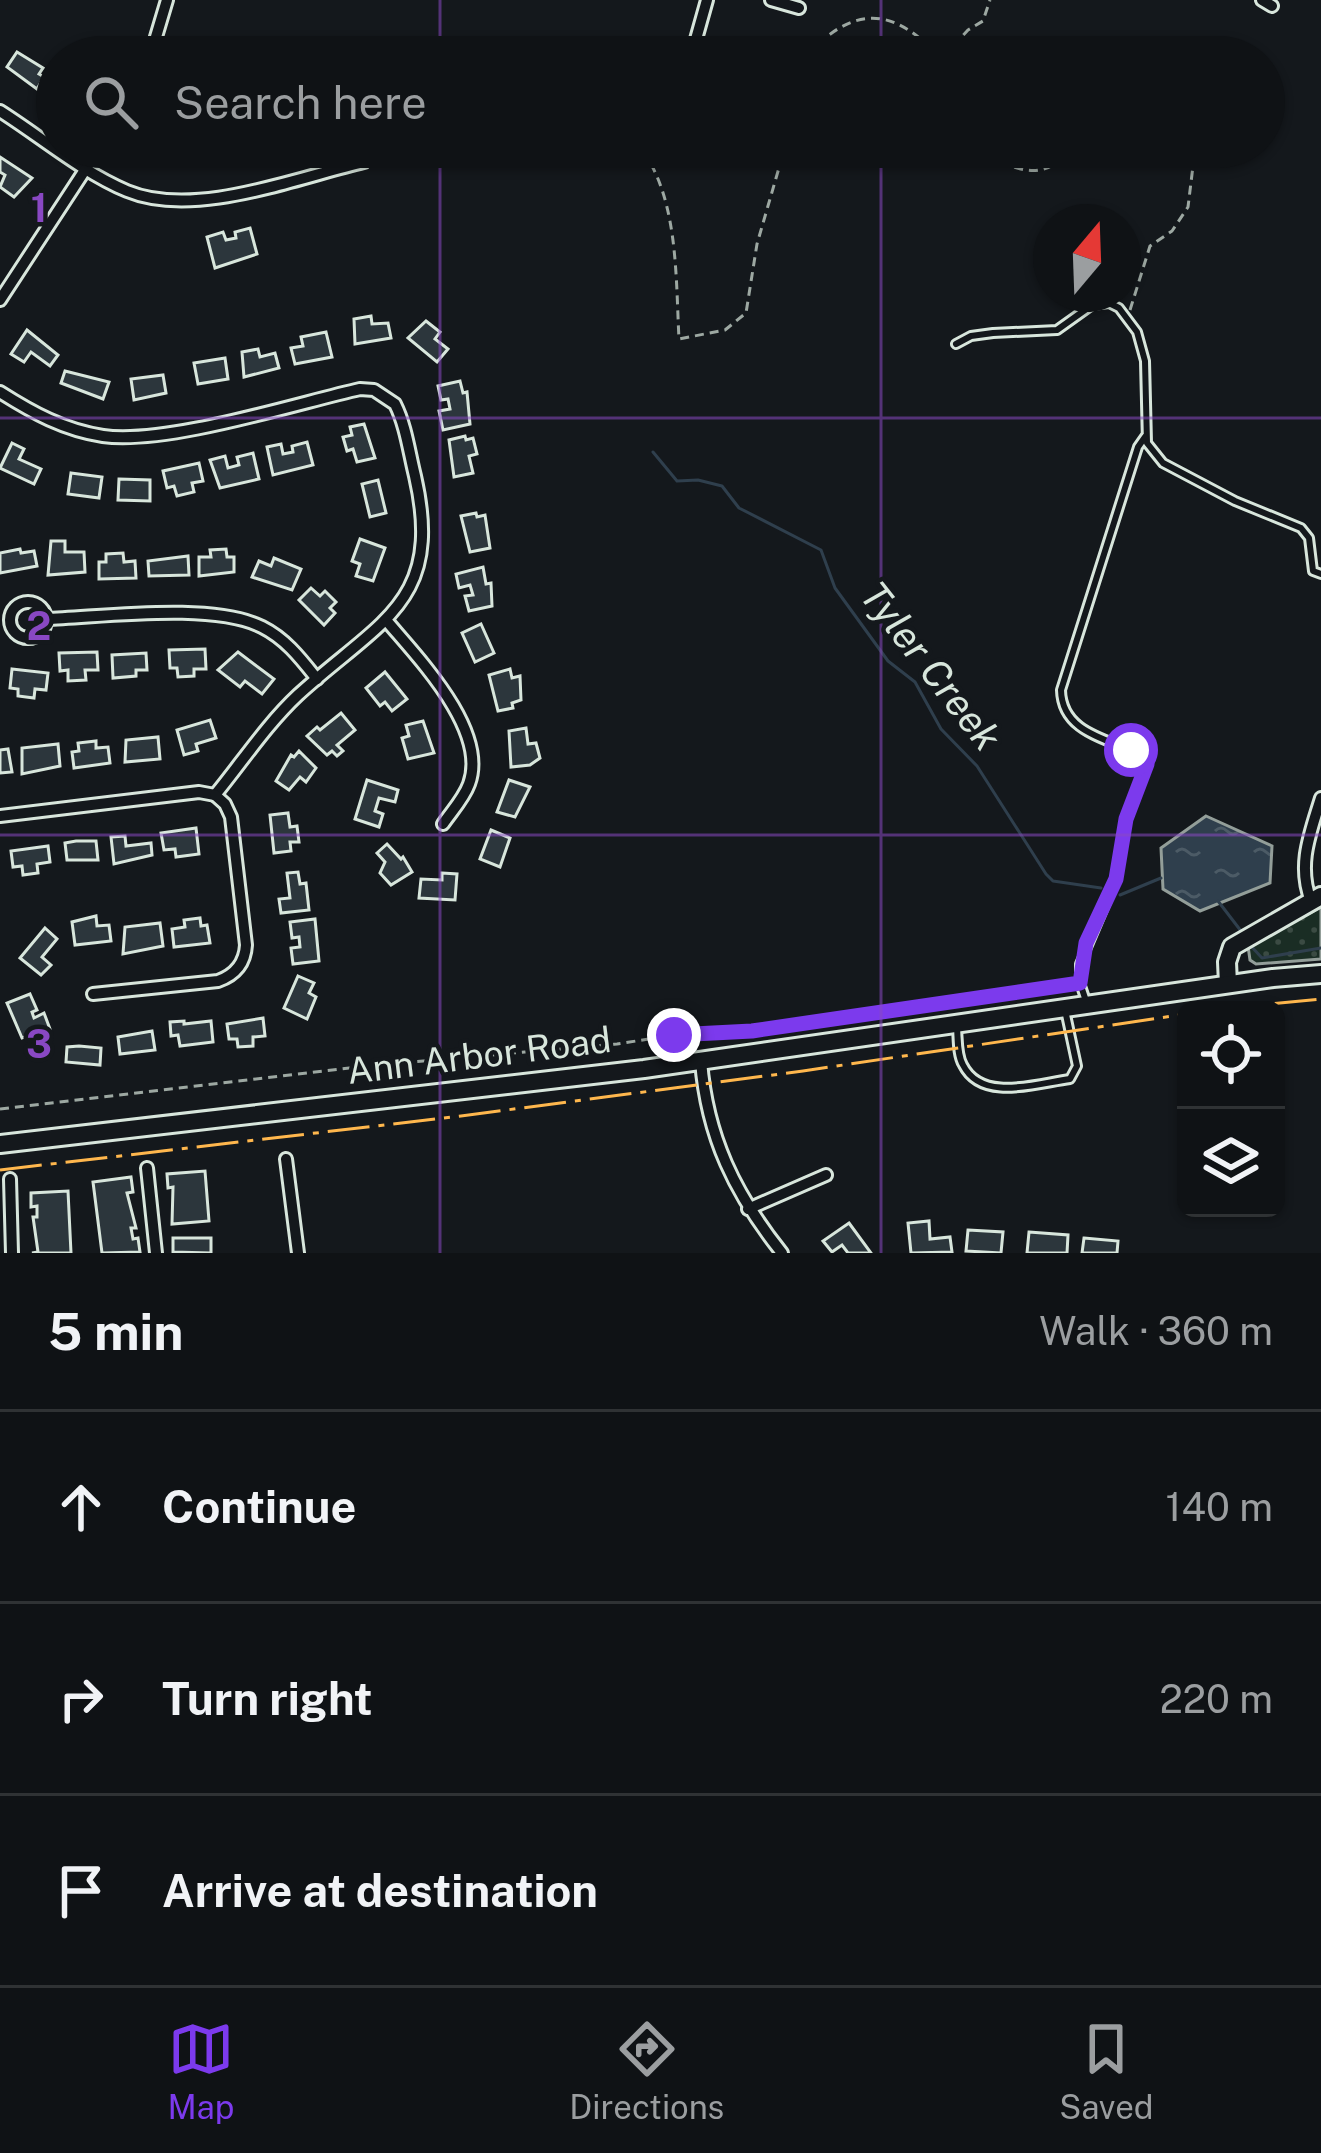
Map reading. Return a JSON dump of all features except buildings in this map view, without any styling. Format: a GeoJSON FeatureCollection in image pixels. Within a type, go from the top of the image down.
{"type":"FeatureCollection","features":[{"type":"Feature","properties":{"kind":"main road"},"geometry":{"type":"LineString","coordinates":[[1228,984],[1228,953],[1245,938],[1316,898]]}},
{"type":"Feature","properties":{"kind":"main road","name":"Ann Arbor Road"},"geometry":{"type":"LineString","coordinates":[[0,1144],[701,1061],[1321,974]]}},
{"type":"Feature","properties":{"kind":"street"},"geometry":{"type":"LineString","coordinates":[[156,36],[167,0]]}},
{"type":"Feature","properties":{"kind":"street"},"geometry":{"type":"LineString","coordinates":[[697,36],[707,0]]}},
{"type":"Feature","properties":{"kind":"street"},"geometry":{"type":"LineString","coordinates":[[771,0],[799,8]]}},
{"type":"Feature","properties":{"kind":"street"},"geometry":{"type":"LineString","coordinates":[[0,111],[36,134]]}},
{"type":"Feature","properties":{"kind":"street"},"geometry":{"type":"LineString","coordinates":[[0,300],[85,168]]}},
{"type":"Feature","properties":{"kind":"street"},"geometry":{"type":"LineString","coordinates":[[88,168],[129,192],[172,201],[212,199],[339,168]]}},
{"type":"Feature","properties":{"kind":"street"},"geometry":{"type":"LineString","coordinates":[[0,392],[58,425],[113,437],[166,433],[360,389],[386,395],[401,417],[424,525],[417,573],[401,604],[282,711],[215,795]]}},
{"type":"Feature","properties":{"kind":"street"},"geometry":{"type":"LineString","coordinates":[[46,619],[234,617],[277,636],[317,679]]}},
{"type":"Feature","properties":{"kind":"street"},"geometry":{"type":"LineString","coordinates":[[386,620],[440,684],[463,727],[471,774],[468,787],[443,824]]}},
{"type":"Feature","properties":{"kind":"street"},"geometry":{"type":"LineString","coordinates":[[0,816],[199,791],[215,795],[231,817],[246,945],[236,971],[218,981],[93,994]]}},
{"type":"Feature","properties":{"kind":"street"},"geometry":{"type":"LineString","coordinates":[[1316,898],[1302,878],[1321,798]]}},
{"type":"Feature","properties":{"kind":"street"},"geometry":{"type":"LineString","coordinates":[[701,1061],[716,1144],[748,1209],[782,1253]]}},
{"type":"Feature","properties":{"kind":"street"},"geometry":{"type":"LineString","coordinates":[[286,1159],[298,1253]]}},
{"type":"Feature","properties":{"kind":"street"},"geometry":{"type":"LineString","coordinates":[[147,1168],[156,1253]]}},
{"type":"Feature","properties":{"kind":"street"},"geometry":{"type":"LineString","coordinates":[[748,1209],[826,1174]]}},
{"type":"Feature","properties":{"kind":"street"},"geometry":{"type":"LineString","coordinates":[[10,1179],[12,1253]]}},
{"type":"Feature","properties":{"kind":"lane"},"geometry":{"type":"LineString","coordinates":[[956,344],[971,336],[1058,330],[1092,305],[1109,302],[1128,317],[1145,362],[1145,436],[1061,689],[1061,703],[1082,730],[1142,755],[1147,764],[1126,819],[1116,879],[1086,943],[1080,983],[1088,1005]]}},
{"type":"Feature","properties":{"kind":"lane"},"geometry":{"type":"LineString","coordinates":[[1145,436],[1163,463],[1235,501],[1301,528],[1309,538],[1313,571],[1321,574]]}},
{"type":"Feature","properties":{"kind":"lane"},"geometry":{"type":"LineString","coordinates":[[956,1024],[961,1063],[982,1084],[1001,1088],[1070,1079],[1076,1066],[1065,1009]]}},
{"type":"Feature","properties":{"kind":"path"},"geometry":{"type":"LineString","coordinates":[[962,36],[983,21],[990,0]]}},
{"type":"Feature","properties":{"kind":"path"},"geometry":{"type":"LineString","coordinates":[[829,36],[851,19],[879,17],[920,36]]}},
{"type":"Feature","properties":{"kind":"path"},"geometry":{"type":"LineString","coordinates":[[655,168],[663,186],[676,278],[679,339],[725,330],[746,313],[758,244],[779,168]]}},
{"type":"Feature","properties":{"kind":"path"},"geometry":{"type":"LineString","coordinates":[[1128,317],[1150,246],[1172,231],[1188,207],[1193,168]]}},
{"type":"Feature","properties":{"kind":"path"},"geometry":{"type":"LineString","coordinates":[[0,1108],[367,1066],[752,1031],[1080,983]]}},
{"type":"Feature","properties":{"kind":"green space"},"geometry":{"type":"Polygon","coordinates":[[[1321,907],[1321,959],[1256,964],[1250,960],[1248,946],[1321,907]]]}},
{"type":"Feature","properties":{"kind":"water"},"geometry":{"type":"Polygon","coordinates":[[[1206,816],[1272,846],[1270,883],[1200,911],[1163,889],[1161,848],[1206,816]]]}},
{"type":"Feature","properties":{"kind":"waterway","name":"Tyler Creek"},"geometry":{"type":"LineString","coordinates":[[653,452],[677,481],[722,486],[739,508],[821,550],[835,588],[888,661],[915,682],[941,729],[977,766],[1046,874],[1053,881],[1101,888]]}},
{"type":"Feature","properties":{"kind":"waterway","name":"Tyler Creek"},"geometry":{"type":"LineString","coordinates":[[1120,895],[1161,878]]}},
{"type":"Feature","properties":{"kind":"waterway","name":"Tyler Creek"},"geometry":{"type":"LineString","coordinates":[[1218,901],[1241,931]]}},
{"type":"Feature","properties":{"kind":"waterway","name":"Tyler Creek"},"geometry":{"type":"LineString","coordinates":[[1249,944],[1262,958],[1321,948]]}},
{"type":"Feature","properties":{"kind":"power"},"geometry":{"type":"LineString","coordinates":[[1285,1003],[1321,999]]}},
{"type":"Feature","properties":{"kind":"power"},"geometry":{"type":"LineString","coordinates":[[0,1170],[461,1116],[1177,1015]]}},
{"type":"Feature","properties":{"kind":"route"},"geometry":{"type":"LineString","coordinates":[[674,1035],[752,1031],[1080,983],[1086,943],[1116,879],[1126,819],[1147,764],[1131,750]]}}]}
